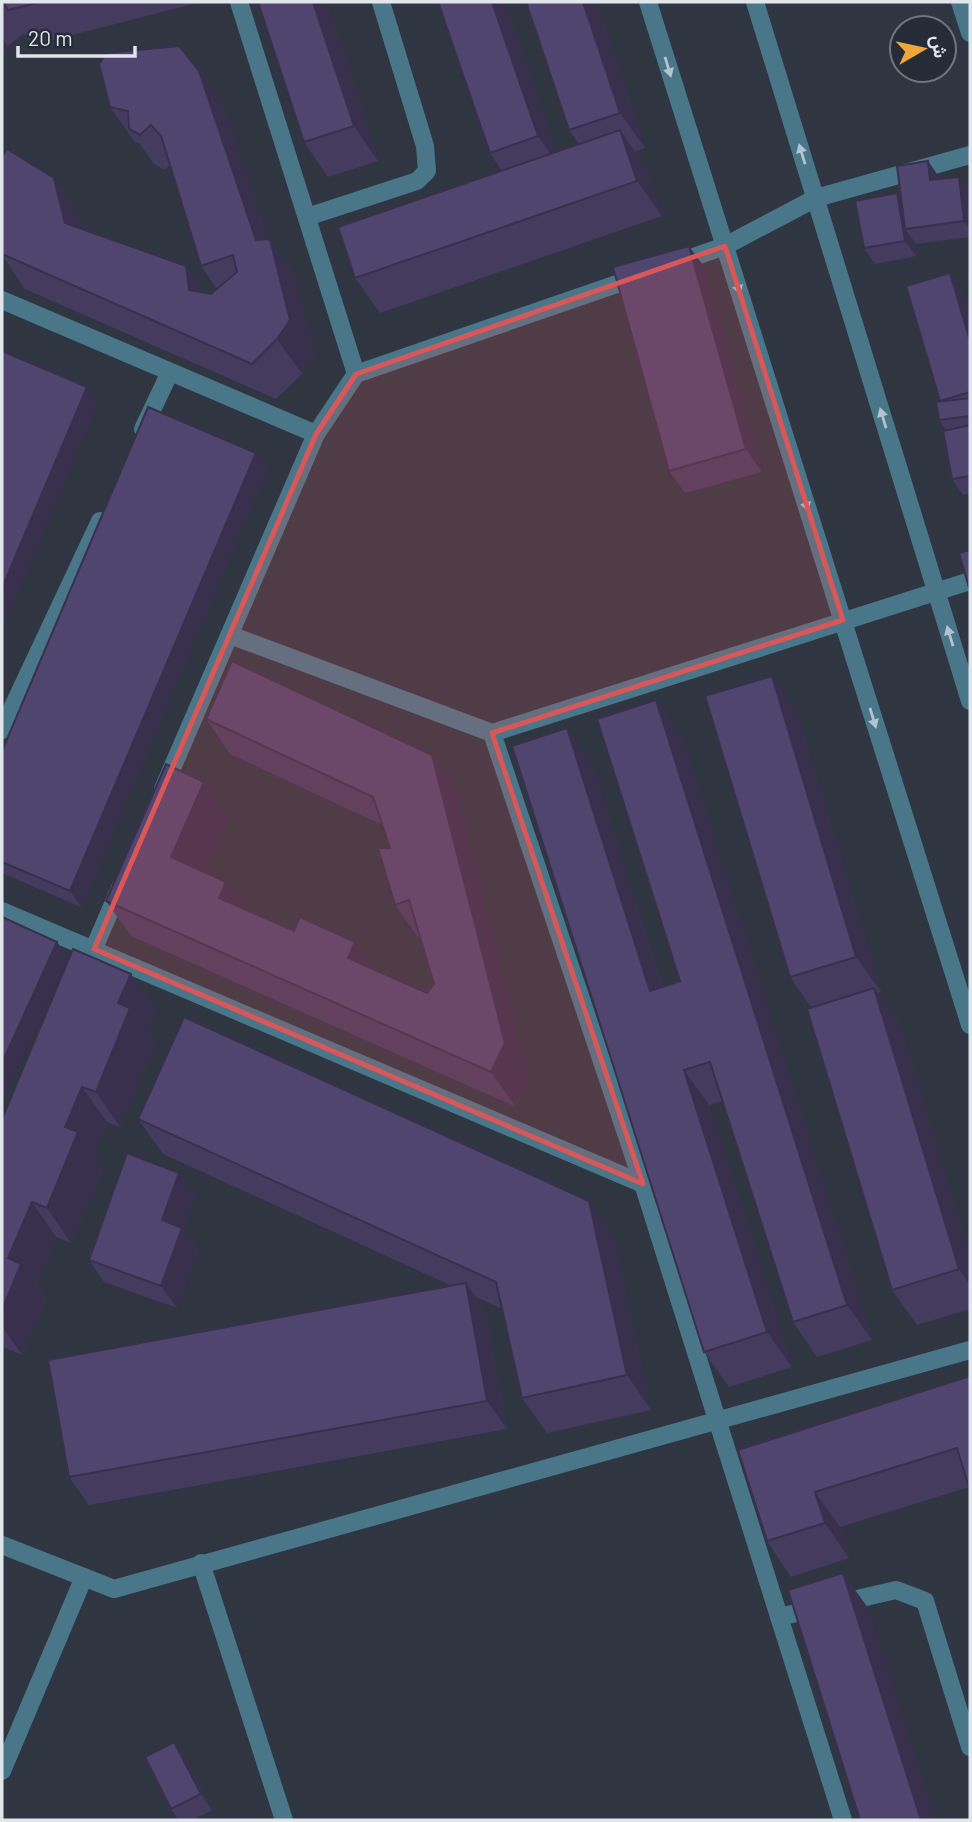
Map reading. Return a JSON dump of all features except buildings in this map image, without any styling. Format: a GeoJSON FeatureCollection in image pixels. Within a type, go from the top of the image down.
{"type":"FeatureCollection","features":[{"type":"Feature","properties":{"kind":"street"},"geometry":{"type":"LineString","coordinates":[[239,2],[356,374]]}},
{"type":"Feature","properties":{"kind":"street"},"geometry":{"type":"LineString","coordinates":[[307,217],[417,181],[427,171],[425,146],[381,2]]}},
{"type":"Feature","properties":{"kind":"street"},"geometry":{"type":"LineString","coordinates":[[648,2],[970,1025]]}},
{"type":"Feature","properties":{"kind":"street"},"geometry":{"type":"LineString","coordinates":[[755,2],[970,701]]}},
{"type":"Feature","properties":{"kind":"street"},"geometry":{"type":"LineString","coordinates":[[960,2],[970,33]]}},
{"type":"Feature","properties":{"kind":"street"},"geometry":{"type":"LineString","coordinates":[[154,811],[316,434],[356,374],[724,246],[816,198],[970,155]]}},
{"type":"Feature","properties":{"kind":"street"},"geometry":{"type":"LineString","coordinates":[[2,301],[316,434]]}},
{"type":"Feature","properties":{"kind":"street"},"geometry":{"type":"LineString","coordinates":[[135,446],[170,372]]}},
{"type":"Feature","properties":{"kind":"street"},"geometry":{"type":"LineString","coordinates":[[2,730],[106,508]]}},
{"type":"Feature","properties":{"kind":"street"},"geometry":{"type":"LineString","coordinates":[[230,635],[492,733],[970,581]]}},
{"type":"Feature","properties":{"kind":"street"},"geometry":{"type":"LineString","coordinates":[[492,733],[643,1184],[843,1820]]}},
{"type":"Feature","properties":{"kind":"street"},"geometry":{"type":"LineString","coordinates":[[72,999],[127,874]]}},
{"type":"Feature","properties":{"kind":"street"},"geometry":{"type":"LineString","coordinates":[[2,911],[643,1184]]}},
{"type":"Feature","properties":{"kind":"street"},"geometry":{"type":"LineString","coordinates":[[2,1545],[114,1589],[970,1350]]}},
{"type":"Feature","properties":{"kind":"street"},"geometry":{"type":"LineString","coordinates":[[201,1563],[284,1820]]}},
{"type":"Feature","properties":{"kind":"street"},"geometry":{"type":"LineString","coordinates":[[2,1771],[85,1577]]}},
{"type":"Feature","properties":{"kind":"street"},"geometry":{"type":"LineString","coordinates":[[779,1617],[896,1590],[925,1601],[970,1748]]}},
{"type":"Feature","properties":{"kind":"highlighted area"},"geometry":{"type":"Polygon","coordinates":[[[725,246],[843,620],[492,733],[643,1184],[94,949],[316,434],[356,374],[725,246]]]}}]}
